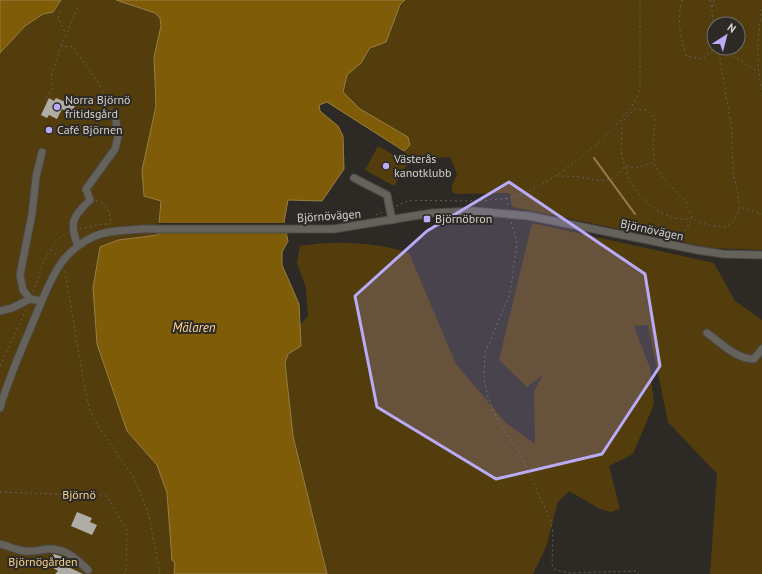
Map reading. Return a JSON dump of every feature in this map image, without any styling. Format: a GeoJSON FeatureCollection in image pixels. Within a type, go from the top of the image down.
{"type":"FeatureCollection","features":[{"type":"Feature","properties":{"kind":"street"},"geometry":{"type":"LineString","coordinates":[[78,246],[72,232],[72,222],[78,212],[90,200],[86,189],[115,149],[118,137],[116,121]]}},
{"type":"Feature","properties":{"kind":"street"},"geometry":{"type":"LineString","coordinates":[[41,301],[30,299],[23,290],[20,275],[32,214],[36,177],[42,152]]}},
{"type":"Feature","properties":{"kind":"street"},"geometry":{"type":"LineString","coordinates":[[354,178],[387,195],[392,220]]}},
{"type":"Feature","properties":{"kind":"street","name":"Björnövägen"},"geometry":{"type":"LineString","coordinates":[[0,408],[6,385],[41,301],[62,261],[78,246],[96,235],[114,231],[154,229],[334,229],[432,213],[473,211],[509,214],[577,226],[673,246],[723,254],[762,255]]}},
{"type":"Feature","properties":{"kind":"street"},"geometry":{"type":"LineString","coordinates":[[0,311],[19,306],[30,299]]}},
{"type":"Feature","properties":{"kind":"street"},"geometry":{"type":"LineString","coordinates":[[707,333],[728,349],[748,359],[754,359],[762,349]]}},
{"type":"Feature","properties":{"kind":"street"},"geometry":{"type":"LineString","coordinates":[[0,544],[22,551],[41,552],[49,549],[63,551],[70,554],[88,570]]}},
{"type":"Feature","properties":{"kind":"path"},"geometry":{"type":"LineString","coordinates":[[396,206],[408,201],[507,198],[536,188],[556,176],[585,155],[605,136],[638,96],[640,89],[640,0]]}},
{"type":"Feature","properties":{"kind":"path"},"geometry":{"type":"LineString","coordinates":[[682,0],[678,18],[680,37],[686,56],[702,59],[706,56]]}},
{"type":"Feature","properties":{"kind":"path"},"geometry":{"type":"LineString","coordinates":[[710,0],[713,16]]}},
{"type":"Feature","properties":{"kind":"path"},"geometry":{"type":"LineString","coordinates":[[712,9],[714,0]]}},
{"type":"Feature","properties":{"kind":"path"},"geometry":{"type":"LineString","coordinates":[[47,102],[45,100],[53,88],[51,77],[61,46],[79,5]]}},
{"type":"Feature","properties":{"kind":"path"},"geometry":{"type":"LineString","coordinates":[[762,9],[758,32],[758,72],[762,90]]}},
{"type":"Feature","properties":{"kind":"path"},"geometry":{"type":"LineString","coordinates":[[60,11],[58,18],[66,34]]}},
{"type":"Feature","properties":{"kind":"path"},"geometry":{"type":"LineString","coordinates":[[61,46],[73,47],[77,52],[89,72],[98,82],[116,121]]}},
{"type":"Feature","properties":{"kind":"path"},"geometry":{"type":"LineString","coordinates":[[692,218],[685,220],[670,217],[655,209],[641,196],[631,183],[623,158],[622,122],[635,109],[640,108],[648,110],[655,118],[653,148],[655,162],[664,179],[686,202],[692,218],[699,223],[709,226],[725,227],[734,221],[740,207],[733,170],[732,130],[719,56]]}},
{"type":"Feature","properties":{"kind":"path"},"geometry":{"type":"LineString","coordinates":[[731,56],[758,72]]}},
{"type":"Feature","properties":{"kind":"path"},"geometry":{"type":"LineString","coordinates":[[626,166],[638,168],[655,162]]}},
{"type":"Feature","properties":{"kind":"path"},"geometry":{"type":"LineString","coordinates":[[556,176],[578,177],[603,182],[616,178],[626,166]]}},
{"type":"Feature","properties":{"kind":"path"},"geometry":{"type":"LineString","coordinates":[[507,198],[509,214],[516,235],[516,248],[510,293],[488,345],[484,361],[484,378],[488,397],[499,423],[519,451],[550,519],[553,533],[552,564],[554,569],[569,573],[635,571],[639,574]]}},
{"type":"Feature","properties":{"kind":"path"},"geometry":{"type":"LineString","coordinates":[[90,200],[100,201],[107,207],[112,224]]}},
{"type":"Feature","properties":{"kind":"path"},"geometry":{"type":"LineString","coordinates":[[740,207],[762,214]]}},
{"type":"Feature","properties":{"kind":"path"},"geometry":{"type":"LineString","coordinates":[[673,246],[687,228],[692,218]]}},
{"type":"Feature","properties":{"kind":"path"},"geometry":{"type":"LineString","coordinates":[[50,250],[62,261],[68,279],[85,390],[90,411],[98,426],[132,475],[140,492],[149,516],[160,574]]}},
{"type":"Feature","properties":{"kind":"path"},"geometry":{"type":"LineString","coordinates":[[0,492],[107,496],[127,530],[126,572],[124,574]]}},
{"type":"Feature","properties":{"kind":"highlighted area"},"geometry":{"type":"Polygon","coordinates":[[[509,182],[645,274],[660,366],[602,454],[496,479],[377,407],[355,296],[427,231],[509,182]]]}},
{"type":"Feature","properties":{"kind":"green space","name":"Björnö"},"geometry":{"type":"Polygon","coordinates":[[[61,0],[116,0],[144,8],[155,13],[160,18],[160,36],[154,57],[156,106],[142,170],[144,196],[161,201],[158,235],[118,240],[127,431],[157,465],[167,493],[175,563],[174,574],[0,574],[0,53],[25,26],[43,14],[53,12],[61,0]]]}},
{"type":"Feature","properties":{"kind":"green space"},"geometry":{"type":"Polygon","coordinates":[[[405,0],[762,0],[762,250],[711,248],[513,207],[511,204],[511,196],[508,193],[456,194],[452,192],[452,185],[457,174],[450,157],[411,160],[404,151],[409,145],[408,137],[360,109],[343,92],[347,75],[361,63],[405,0]]]}},
{"type":"Feature","properties":{"kind":"green space","name":"Västerås kanotklubb"},"geometry":{"type":"Polygon","coordinates":[[[378,146],[408,163],[394,186],[365,170],[378,146]]]}},
{"type":"Feature","properties":{"kind":"green space"},"geometry":{"type":"Polygon","coordinates":[[[532,223],[714,263],[735,301],[762,320],[762,574],[710,574],[717,474],[668,422],[648,325],[634,326],[650,368],[654,404],[633,454],[609,466],[620,509],[611,512],[600,509],[569,491],[558,502],[546,547],[533,574],[327,574],[293,436],[285,363],[288,354],[301,346],[299,326],[308,316],[306,288],[297,263],[300,246],[327,243],[355,243],[384,246],[409,253],[456,364],[507,424],[535,444],[534,391],[543,375],[527,387],[499,360],[532,223]]]}},
{"type":"Feature","properties":{"kind":"water"},"geometry":{"type":"Polygon","coordinates":[[[0,0],[61,0],[53,12],[43,14],[25,26],[0,53],[0,0]]]}},
{"type":"Feature","properties":{"kind":"water","name":"Mälaren"},"geometry":{"type":"Polygon","coordinates":[[[116,0],[405,0],[400,5],[386,42],[370,48],[361,63],[347,75],[343,92],[360,109],[408,137],[410,145],[404,151],[327,102],[319,105],[320,111],[338,126],[343,136],[344,169],[322,201],[288,200],[284,222],[288,241],[282,252],[282,265],[299,304],[301,346],[288,354],[285,363],[293,436],[327,574],[174,574],[175,563],[172,560],[167,493],[157,465],[127,431],[97,344],[93,288],[100,247],[118,240],[158,235],[161,201],[144,196],[142,170],[156,106],[154,57],[161,26],[160,18],[155,13],[116,0]]]}},
{"type":"Feature","properties":{"kind":"pier"},"geometry":{"type":"Polygon","coordinates":[[[157,223],[286,223],[288,233],[157,232],[157,223]]]}},
{"type":"Feature","properties":{"kind":"building","name":"Norra Björnö fritidsgård"},"geometry":{"type":"Polygon","coordinates":[[[49,98],[54,101],[56,98],[75,106],[71,114],[62,109],[57,119],[49,115],[47,118],[41,115],[49,98]]]}},
{"type":"Feature","properties":{"kind":"building"},"geometry":{"type":"Polygon","coordinates":[[[77,512],[92,518],[90,522],[97,525],[92,535],[71,526],[77,512]]]}},
{"type":"Feature","properties":{"kind":"building"},"geometry":{"type":"Polygon","coordinates":[[[54,554],[66,558],[62,564],[83,574],[55,574],[58,571],[47,564],[54,554]]]}},
{"type":"Feature","properties":{"kind":"waterway"},"geometry":{"type":"LineString","coordinates":[[594,158],[635,214]]}},
{"type":"Feature","properties":{"kind":"place","name":"Norra Björnö fritidsgård"},"geometry":{"type":"Point","coordinates":[57,107]}},
{"type":"Feature","properties":{"kind":"place","name":"Café Björnen"},"geometry":{"type":"Point","coordinates":[49,130]}},
{"type":"Feature","properties":{"kind":"place","name":"Västerås kanotklubb"},"geometry":{"type":"Point","coordinates":[386,166]}},
{"type":"Feature","properties":{"kind":"place","name":"Björnöbron"},"geometry":{"type":"Point","coordinates":[427,219]}},
{"type":"Feature","properties":{"kind":"park label","name":"Björnögården"},"geometry":{"type":"Point","coordinates":[43,562]}}]}
